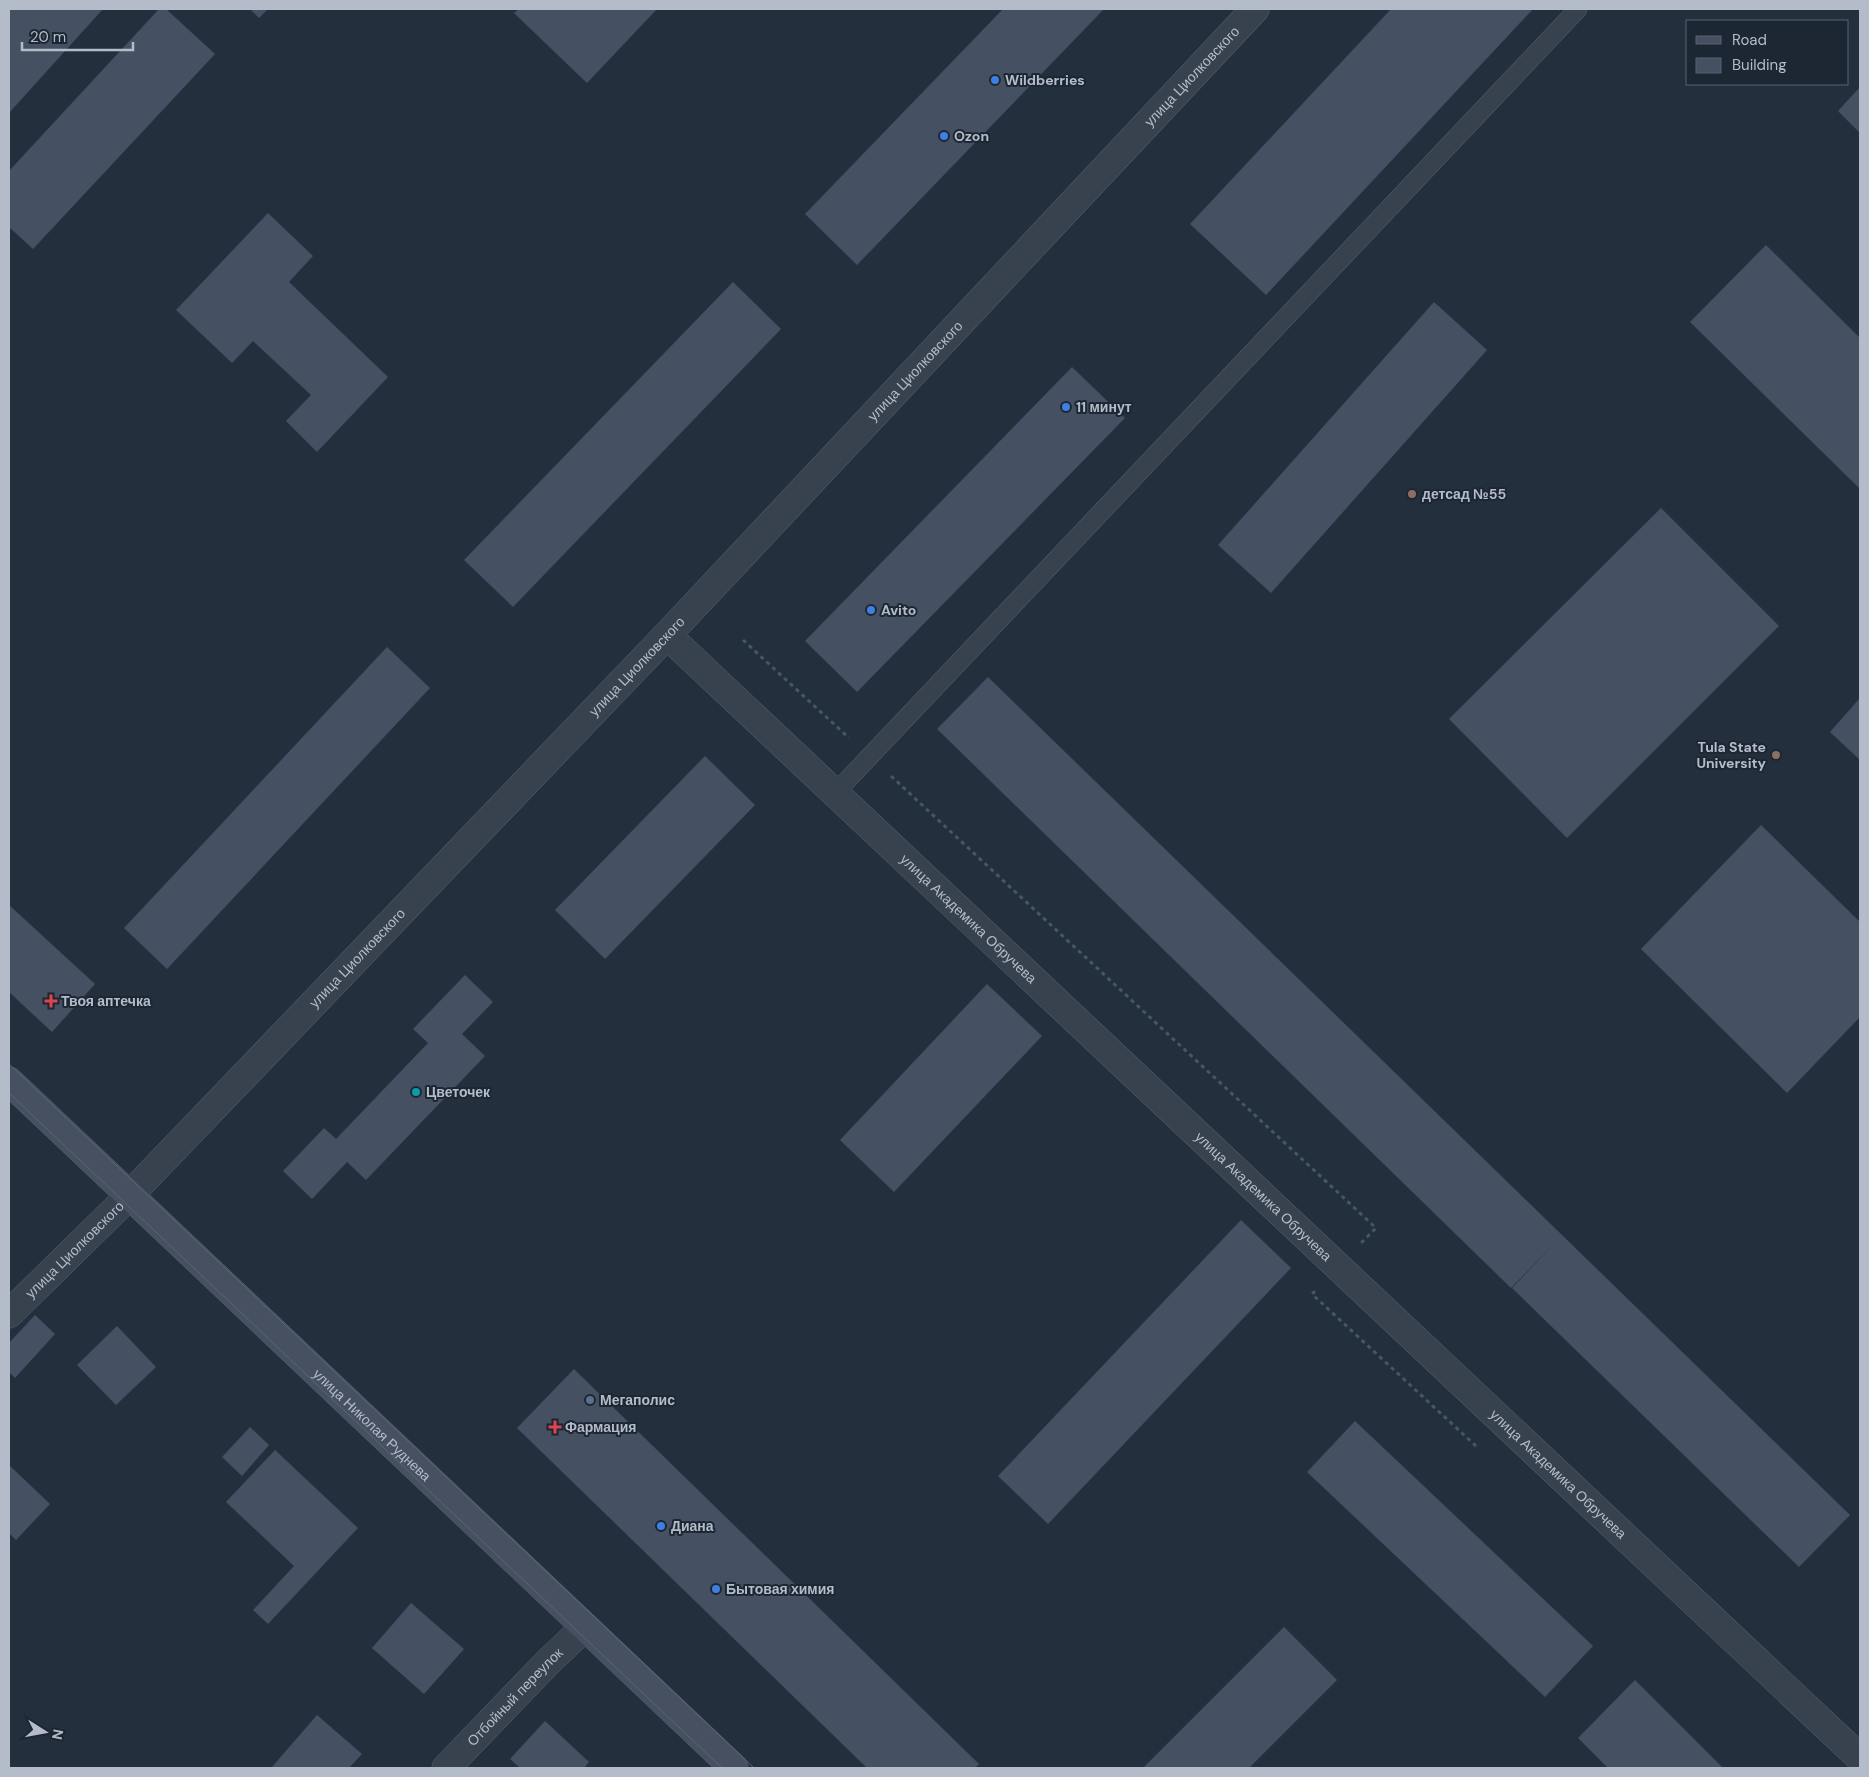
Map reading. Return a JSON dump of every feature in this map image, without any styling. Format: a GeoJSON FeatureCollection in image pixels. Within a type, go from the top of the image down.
{"type":"FeatureCollection","features":[{"type":"Feature","properties":{"kind":"street","name":"улица Циолковского"},"geometry":{"type":"LineString","coordinates":[[9,1314],[129,1194],[667,634],[1255,9]]}},
{"type":"Feature","properties":{"kind":"street","name":"улица Академика Обручева"},"geometry":{"type":"LineString","coordinates":[[667,634],[1860,1758]]}},
{"type":"Feature","properties":{"kind":"street","name":"улица Николая Руднева"},"geometry":{"type":"LineString","coordinates":[[9,1081],[585,1627],[723,1764]]}},
{"type":"Feature","properties":{"kind":"street","name":"Отбойный переулок"},"geometry":{"type":"LineString","coordinates":[[446,1768],[548,1662],[585,1627]]}},
{"type":"Feature","properties":{"kind":"lane"},"geometry":{"type":"LineString","coordinates":[[835,793],[1578,9]]}},
{"type":"Feature","properties":{"kind":"building"},"geometry":{"type":"Polygon","coordinates":[[[9,9],[103,9],[9,113],[9,9]]]}},
{"type":"Feature","properties":{"kind":"building"},"geometry":{"type":"Polygon","coordinates":[[[159,9],[166,9],[215,54],[33,249],[9,227],[9,171],[159,9]]]}},
{"type":"Feature","properties":{"kind":"building"},"geometry":{"type":"Polygon","coordinates":[[[250,9],[268,9],[259,18],[250,9]]]}},
{"type":"Feature","properties":{"kind":"building"},"geometry":{"type":"Polygon","coordinates":[[[519,9],[657,9],[587,83],[514,13],[519,9]]]}},
{"type":"Feature","properties":{"kind":"building"},"geometry":{"type":"Polygon","coordinates":[[[1003,9],[1104,9],[857,265],[805,214],[1003,9]]]}},
{"type":"Feature","properties":{"kind":"building"},"geometry":{"type":"Polygon","coordinates":[[[1391,9],[1533,9],[1266,295],[1190,224],[1391,9]]]}},
{"type":"Feature","properties":{"kind":"building"},"geometry":{"type":"Polygon","coordinates":[[[1860,87],[1860,133],[1838,111],[1860,87]]]}},
{"type":"Feature","properties":{"kind":"building"},"geometry":{"type":"Polygon","coordinates":[[[268,213],[313,256],[289,282],[388,377],[317,452],[286,421],[311,395],[253,341],[232,363],[176,310],[268,213]]]}},
{"type":"Feature","properties":{"kind":"building"},"geometry":{"type":"Polygon","coordinates":[[[1766,245],[1860,338],[1860,489],[1690,322],[1766,245]]]}},
{"type":"Feature","properties":{"kind":"building"},"geometry":{"type":"Polygon","coordinates":[[[733,282],[781,329],[513,607],[464,560],[733,282]]]}},
{"type":"Feature","properties":{"kind":"building"},"geometry":{"type":"Polygon","coordinates":[[[1434,302],[1487,350],[1271,593],[1218,545],[1434,302]]]}},
{"type":"Feature","properties":{"kind":"building"},"geometry":{"type":"Polygon","coordinates":[[[1072,367],[1125,418],[857,692],[805,641],[1072,367]]]}},
{"type":"Feature","properties":{"kind":"building"},"geometry":{"type":"Polygon","coordinates":[[[1661,508],[1779,626],[1567,838],[1449,719],[1661,508]]]}},
{"type":"Feature","properties":{"kind":"building"},"geometry":{"type":"Polygon","coordinates":[[[387,647],[430,688],[167,969],[124,928],[387,647]]]}},
{"type":"Feature","properties":{"kind":"building"},"geometry":{"type":"Polygon","coordinates":[[[988,677],[1850,1515],[1799,1567],[1512,1288],[1557,1241],[1511,1288],[937,729],[988,677]]]}},
{"type":"Feature","properties":{"kind":"building"},"geometry":{"type":"Polygon","coordinates":[[[1860,698],[1860,760],[1830,732],[1860,698]]]}},
{"type":"Feature","properties":{"kind":"building"},"geometry":{"type":"Polygon","coordinates":[[[705,756],[755,805],[605,959],[555,910],[705,756]]]}},
{"type":"Feature","properties":{"kind":"building"},"geometry":{"type":"Polygon","coordinates":[[[1761,825],[1860,922],[1860,1017],[1787,1093],[1641,949],[1761,825]]]}},
{"type":"Feature","properties":{"kind":"building"},"geometry":{"type":"Polygon","coordinates":[[[9,905],[95,984],[52,1032],[9,992],[9,905]]]}},
{"type":"Feature","properties":{"kind":"building","name":"Цветочек"},"geometry":{"type":"Polygon","coordinates":[[[465,975],[493,1002],[462,1034],[485,1056],[366,1180],[347,1162],[312,1199],[283,1171],[324,1128],[336,1139],[428,1043],[413,1029],[465,975]]]}},
{"type":"Feature","properties":{"kind":"building"},"geometry":{"type":"Polygon","coordinates":[[[987,984],[1042,1036],[894,1192],[840,1140],[987,984]]]}},
{"type":"Feature","properties":{"kind":"building"},"geometry":{"type":"Polygon","coordinates":[[[1241,1220],[1291,1268],[1048,1524],[998,1476],[1241,1220]]]}},
{"type":"Feature","properties":{"kind":"building"},"geometry":{"type":"Polygon","coordinates":[[[35,1315],[55,1334],[15,1378],[9,1372],[9,1343],[35,1315]]]}},
{"type":"Feature","properties":{"kind":"building"},"geometry":{"type":"Polygon","coordinates":[[[117,1326],[156,1367],[116,1405],[77,1365],[117,1326]]]}},
{"type":"Feature","properties":{"kind":"building"},"geometry":{"type":"Polygon","coordinates":[[[574,1369],[979,1764],[975,1768],[867,1768],[517,1428],[574,1369]]]}},
{"type":"Feature","properties":{"kind":"building"},"geometry":{"type":"Polygon","coordinates":[[[1355,1421],[1593,1646],[1545,1697],[1307,1472],[1355,1421]]]}},
{"type":"Feature","properties":{"kind":"building"},"geometry":{"type":"Polygon","coordinates":[[[250,1427],[269,1445],[242,1476],[222,1457],[250,1427]]]}},
{"type":"Feature","properties":{"kind":"building"},"geometry":{"type":"Polygon","coordinates":[[[275,1450],[358,1528],[268,1624],[253,1610],[294,1566],[226,1502],[275,1450]]]}},
{"type":"Feature","properties":{"kind":"building"},"geometry":{"type":"Polygon","coordinates":[[[9,1465],[50,1504],[16,1540],[9,1533],[9,1465]]]}},
{"type":"Feature","properties":{"kind":"building"},"geometry":{"type":"Polygon","coordinates":[[[411,1603],[464,1649],[424,1694],[372,1648],[411,1603]]]}},
{"type":"Feature","properties":{"kind":"building"},"geometry":{"type":"Polygon","coordinates":[[[1284,1627],[1337,1680],[1249,1768],[1143,1768],[1284,1627]]]}},
{"type":"Feature","properties":{"kind":"building"},"geometry":{"type":"Polygon","coordinates":[[[1635,1680],[1723,1768],[1608,1768],[1578,1738],[1635,1680]]]}},
{"type":"Feature","properties":{"kind":"building"},"geometry":{"type":"Polygon","coordinates":[[[317,1715],[362,1754],[349,1768],[272,1767],[317,1715]]]}},
{"type":"Feature","properties":{"kind":"building"},"geometry":{"type":"Polygon","coordinates":[[[545,1721],[589,1762],[584,1768],[520,1768],[510,1759],[545,1721]]]}},
{"type":"Feature","properties":{"kind":"tram line"},"geometry":{"type":"LineString","coordinates":[[9,1064],[754,1768]]}},
{"type":"Feature","properties":{"kind":"tram line"},"geometry":{"type":"LineString","coordinates":[[9,1093],[722,1768]]}},
{"type":"Feature","properties":{"kind":"place","name":"Wildberries"},"geometry":{"type":"Point","coordinates":[995,80]}},
{"type":"Feature","properties":{"kind":"place","name":"Ozon"},"geometry":{"type":"Point","coordinates":[944,136]}},
{"type":"Feature","properties":{"kind":"place","name":"11 минут"},"geometry":{"type":"Point","coordinates":[1066,407]}},
{"type":"Feature","properties":{"kind":"place","name":"детсад №55"},"geometry":{"type":"Point","coordinates":[1412,494]}},
{"type":"Feature","properties":{"kind":"place","name":"Avito"},"geometry":{"type":"Point","coordinates":[871,610]}},
{"type":"Feature","properties":{"kind":"place","name":"Tula State University"},"geometry":{"type":"Point","coordinates":[1776,755]}},
{"type":"Feature","properties":{"kind":"place","name":"Твоя аптечка"},"geometry":{"type":"Point","coordinates":[51,1001]}},
{"type":"Feature","properties":{"kind":"place","name":"Цветочек"},"geometry":{"type":"Point","coordinates":[416,1092]}},
{"type":"Feature","properties":{"kind":"place","name":"Мегаполис"},"geometry":{"type":"Point","coordinates":[590,1400]}},
{"type":"Feature","properties":{"kind":"place","name":"Фармация"},"geometry":{"type":"Point","coordinates":[555,1427]}},
{"type":"Feature","properties":{"kind":"place","name":"Диана"},"geometry":{"type":"Point","coordinates":[661,1526]}},
{"type":"Feature","properties":{"kind":"place","name":"Бытовая химия"},"geometry":{"type":"Point","coordinates":[716,1589]}}]}
